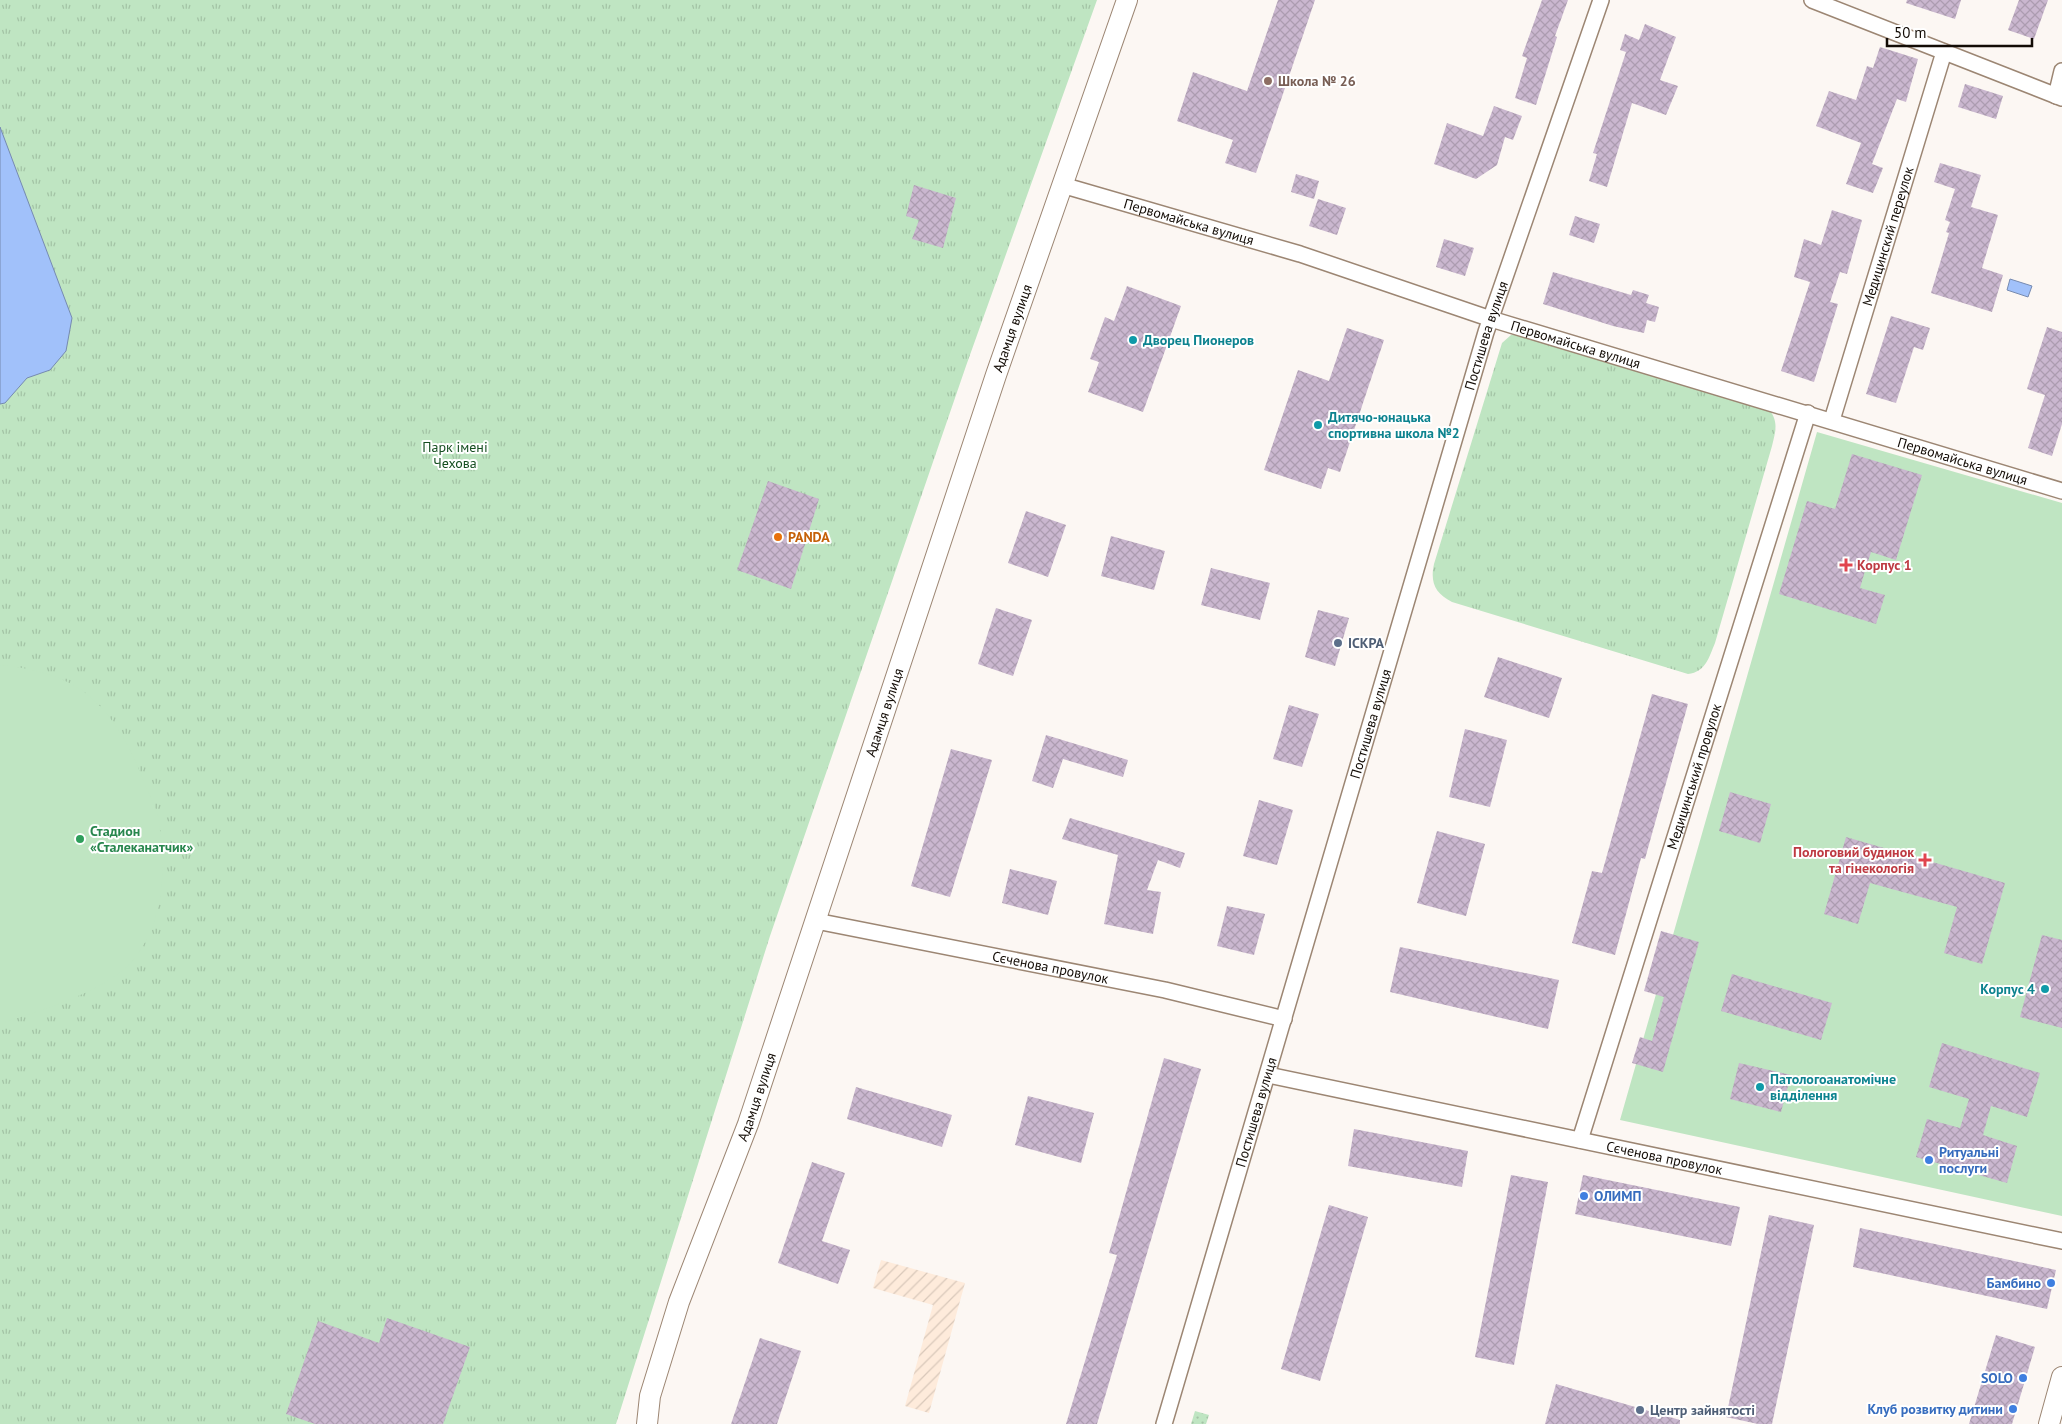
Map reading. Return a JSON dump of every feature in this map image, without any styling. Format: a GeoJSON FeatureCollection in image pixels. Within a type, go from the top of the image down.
{"type":"FeatureCollection","features":[{"type":"Feature","properties":{"kind":"street","name":"Адамця вулиця"},"geometry":{"type":"LineString","coordinates":[[647,1424],[650,1396],[679,1302],[748,1124],[996,375],[1126,0]]}},
{"type":"Feature","properties":{"kind":"street","name":"Постишева вулиця"},"geometry":{"type":"LineString","coordinates":[[1164,1424],[1491,319],[1601,0]]}},
{"type":"Feature","properties":{"kind":"street"},"geometry":{"type":"LineString","coordinates":[[1812,0],[2059,97],[2062,71]]}},
{"type":"Feature","properties":{"kind":"street","name":"Медицинский переулок"},"geometry":{"type":"LineString","coordinates":[[1832,420],[1944,52]]}},
{"type":"Feature","properties":{"kind":"street","name":"Первомайська вулиця"},"geometry":{"type":"LineString","coordinates":[[1062,185],[1300,254],[1491,319],[1832,420],[2062,491]]}},
{"type":"Feature","properties":{"kind":"street","name":"Медицинський провулок"},"geometry":{"type":"LineString","coordinates":[[1580,1140],[1808,413]]}},
{"type":"Feature","properties":{"kind":"street","name":"Сєченова провулок"},"geometry":{"type":"LineString","coordinates":[[816,920],[1155,988],[1284,1019]]}},
{"type":"Feature","properties":{"kind":"street","name":"Сєченова провулок"},"geometry":{"type":"LineString","coordinates":[[1268,1075],[2062,1241]]}},
{"type":"Feature","properties":{"kind":"street"},"geometry":{"type":"LineString","coordinates":[[2049,1424],[2062,1377]]}},
{"type":"Feature","properties":{"kind":"shaded area"},"geometry":{"type":"Polygon","coordinates":[[[881,1260],[965,1283],[929,1413],[905,1406],[933,1305],[873,1288],[881,1260]]]}},
{"type":"Feature","properties":{"kind":"green space","name":"Парк імені Чехова"},"geometry":{"type":"Polygon","coordinates":[[[0,0],[1097,0],[966,366],[770,936],[616,1424],[0,1424],[0,0]]]}},
{"type":"Feature","properties":{"kind":"green space"},"geometry":{"type":"Polygon","coordinates":[[[1511,335],[1517,335],[1767,407],[1771,412],[1776,425],[1772,446],[1715,643],[1706,663],[1694,673],[1688,674],[1452,602],[1441,595],[1435,587],[1433,582],[1434,564],[1502,343],[1511,335]]]}},
{"type":"Feature","properties":{"kind":"green space"},"geometry":{"type":"Polygon","coordinates":[[[1817,432],[2062,503],[2062,1216],[1620,1120],[1817,432]]]}},
{"type":"Feature","properties":{"kind":"green space","name":"Стадион «Сталеканатчик»"},"geometry":{"type":"Polygon","coordinates":[[[0,665],[32,670],[64,680],[83,691],[111,719],[131,753],[158,816],[162,873],[159,903],[151,931],[135,958],[123,970],[108,981],[72,999],[0,1024],[0,665]]]}},
{"type":"Feature","properties":{"kind":"green space"},"geometry":{"type":"Polygon","coordinates":[[[1195,1411],[1209,1415],[1206,1424],[1191,1424],[1195,1411]]]}},
{"type":"Feature","properties":{"kind":"water"},"geometry":{"type":"Polygon","coordinates":[[[0,127],[72,318],[66,351],[50,370],[27,378],[5,403],[0,404],[0,127]]]}},
{"type":"Feature","properties":{"kind":"water"},"geometry":{"type":"Polygon","coordinates":[[[2010,279],[2032,286],[2028,297],[2007,290],[2010,279]]]}},
{"type":"Feature","properties":{"kind":"building","name":"Школа № 26"},"geometry":{"type":"Polygon","coordinates":[[[1278,0],[1315,0],[1256,173],[1225,163],[1233,140],[1177,121],[1193,72],[1247,91],[1278,0]]]}},
{"type":"Feature","properties":{"kind":"building"},"geometry":{"type":"Polygon","coordinates":[[[1542,0],[1568,0],[1555,36],[1557,37],[1536,105],[1515,98],[1527,58],[1522,56],[1542,0]]]}},
{"type":"Feature","properties":{"kind":"building"},"geometry":{"type":"Polygon","coordinates":[[[1907,0],[1961,0],[1955,19],[1906,3],[1907,0]]]}},
{"type":"Feature","properties":{"kind":"building"},"geometry":{"type":"Polygon","coordinates":[[[2019,0],[2048,0],[2034,39],[2008,30],[2019,0]]]}},
{"type":"Feature","properties":{"kind":"building"},"geometry":{"type":"Polygon","coordinates":[[[1645,24],[1676,37],[1660,80],[1678,86],[1666,115],[1632,103],[1607,187],[1589,181],[1597,154],[1593,153],[1626,52],[1620,50],[1625,34],[1639,40],[1645,24]]]}},
{"type":"Feature","properties":{"kind":"building"},"geometry":{"type":"Polygon","coordinates":[[[1880,47],[1918,59],[1906,102],[1897,99],[1872,164],[1883,168],[1873,193],[1846,184],[1861,143],[1816,126],[1829,91],[1856,100],[1867,66],[1873,68],[1880,47]]]}},
{"type":"Feature","properties":{"kind":"building"},"geometry":{"type":"Polygon","coordinates":[[[1965,84],[2003,96],[1996,119],[1958,107],[1965,84]]]}},
{"type":"Feature","properties":{"kind":"building"},"geometry":{"type":"Polygon","coordinates":[[[1494,106],[1522,116],[1513,140],[1505,137],[1497,165],[1476,179],[1434,164],[1447,123],[1483,136],[1494,106]]]}},
{"type":"Feature","properties":{"kind":"building"},"geometry":{"type":"Polygon","coordinates":[[[1940,163],[1981,175],[1971,207],[1998,215],[1982,268],[2003,275],[1992,312],[1931,293],[1949,233],[1946,232],[1950,222],[1945,220],[1955,189],[1934,182],[1940,163]]]}},
{"type":"Feature","properties":{"kind":"building"},"geometry":{"type":"Polygon","coordinates":[[[1296,174],[1319,181],[1314,199],[1291,192],[1296,174]]]}},
{"type":"Feature","properties":{"kind":"building"},"geometry":{"type":"Polygon","coordinates":[[[914,185],[956,198],[943,248],[912,239],[919,220],[906,216],[914,185]]]}},
{"type":"Feature","properties":{"kind":"building"},"geometry":{"type":"Polygon","coordinates":[[[1318,199],[1346,208],[1337,235],[1309,226],[1318,199]]]}},
{"type":"Feature","properties":{"kind":"building"},"geometry":{"type":"Polygon","coordinates":[[[1832,210],[1862,220],[1847,274],[1840,272],[1830,302],[1838,304],[1814,382],[1781,371],[1810,282],[1794,277],[1804,239],[1821,245],[1832,210]]]}},
{"type":"Feature","properties":{"kind":"building"},"geometry":{"type":"Polygon","coordinates":[[[1575,216],[1600,224],[1594,243],[1569,235],[1575,216]]]}},
{"type":"Feature","properties":{"kind":"building"},"geometry":{"type":"Polygon","coordinates":[[[1444,239],[1474,248],[1465,276],[1436,267],[1444,239]]]}},
{"type":"Feature","properties":{"kind":"building"},"geometry":{"type":"Polygon","coordinates":[[[1553,272],[1631,295],[1633,290],[1649,295],[1646,303],[1659,307],[1655,322],[1647,320],[1644,333],[1613,326],[1543,304],[1553,272]]]}},
{"type":"Feature","properties":{"kind":"building","name":"Дворец Пионеров"},"geometry":{"type":"Polygon","coordinates":[[[1127,286],[1181,306],[1143,412],[1088,392],[1099,362],[1090,359],[1105,317],[1114,321],[1127,286]]]}},
{"type":"Feature","properties":{"kind":"building"},"geometry":{"type":"Polygon","coordinates":[[[1891,316],[1930,328],[1923,350],[1914,347],[1896,403],[1866,394],[1891,316]]]}},
{"type":"Feature","properties":{"kind":"building"},"geometry":{"type":"Polygon","coordinates":[[[2047,327],[2062,332],[2062,424],[2052,456],[2028,448],[2045,395],[2027,389],[2047,327]]]}},
{"type":"Feature","properties":{"kind":"building","name":"Дитячо-юнацька спортивна школа №2"},"geometry":{"type":"Polygon","coordinates":[[[1347,328],[1384,340],[1340,472],[1328,468],[1321,489],[1264,470],[1298,370],[1329,381],[1347,328]]]}},
{"type":"Feature","properties":{"kind":"building","name":"Корпус 1"},"geometry":{"type":"Polygon","coordinates":[[[1852,454],[1922,475],[1896,560],[1871,552],[1865,571],[1860,588],[1885,595],[1876,624],[1779,594],[1807,501],[1835,509],[1852,454]]]}},
{"type":"Feature","properties":{"kind":"building"},"geometry":{"type":"Polygon","coordinates":[[[768,481],[819,499],[791,589],[737,570],[768,481]]]}},
{"type":"Feature","properties":{"kind":"building"},"geometry":{"type":"Polygon","coordinates":[[[1026,511],[1066,525],[1048,577],[1008,563],[1026,511]]]}},
{"type":"Feature","properties":{"kind":"building"},"geometry":{"type":"Polygon","coordinates":[[[1111,536],[1165,551],[1154,590],[1101,576],[1111,536]]]}},
{"type":"Feature","properties":{"kind":"building"},"geometry":{"type":"Polygon","coordinates":[[[1211,568],[1270,583],[1260,620],[1201,605],[1211,568]]]}},
{"type":"Feature","properties":{"kind":"building"},"geometry":{"type":"Polygon","coordinates":[[[996,608],[1032,620],[1013,676],[978,664],[996,608]]]}},
{"type":"Feature","properties":{"kind":"building"},"geometry":{"type":"Polygon","coordinates":[[[1318,610],[1349,618],[1335,666],[1305,657],[1318,610]]]}},
{"type":"Feature","properties":{"kind":"building"},"geometry":{"type":"Polygon","coordinates":[[[1498,657],[1562,678],[1549,718],[1484,697],[1498,657]]]}},
{"type":"Feature","properties":{"kind":"building"},"geometry":{"type":"Polygon","coordinates":[[[1652,694],[1688,704],[1645,859],[1641,858],[1615,955],[1572,943],[1592,871],[1602,873],[1652,694]]]}},
{"type":"Feature","properties":{"kind":"building"},"geometry":{"type":"Polygon","coordinates":[[[1289,705],[1319,714],[1302,767],[1273,759],[1289,705]]]}},
{"type":"Feature","properties":{"kind":"building"},"geometry":{"type":"Polygon","coordinates":[[[1465,729],[1507,740],[1490,807],[1449,797],[1465,729]]]}},
{"type":"Feature","properties":{"kind":"building"},"geometry":{"type":"Polygon","coordinates":[[[1046,735],[1128,760],[1123,777],[1063,759],[1053,788],[1032,781],[1046,735]]]}},
{"type":"Feature","properties":{"kind":"building"},"geometry":{"type":"Polygon","coordinates":[[[951,749],[992,760],[950,897],[911,886],[951,749]]]}},
{"type":"Feature","properties":{"kind":"building"},"geometry":{"type":"Polygon","coordinates":[[[1730,792],[1771,804],[1760,843],[1719,831],[1730,792]]]}},
{"type":"Feature","properties":{"kind":"building"},"geometry":{"type":"Polygon","coordinates":[[[1259,800],[1293,810],[1277,865],[1243,856],[1259,800]]]}},
{"type":"Feature","properties":{"kind":"building"},"geometry":{"type":"Polygon","coordinates":[[[1070,818],[1185,853],[1180,868],[1158,860],[1147,890],[1161,892],[1153,934],[1104,924],[1118,855],[1062,839],[1070,818]]]}},
{"type":"Feature","properties":{"kind":"building"},"geometry":{"type":"Polygon","coordinates":[[[1437,831],[1485,844],[1466,916],[1417,903],[1437,831]]]}},
{"type":"Feature","properties":{"kind":"building"},"geometry":{"type":"Polygon","coordinates":[[[1846,837],[2005,883],[1982,964],[1944,953],[1957,907],[1870,883],[1858,924],[1824,914],[1846,837]]]}},
{"type":"Feature","properties":{"kind":"building"},"geometry":{"type":"Polygon","coordinates":[[[1010,869],[1057,881],[1048,915],[1002,903],[1010,869]]]}},
{"type":"Feature","properties":{"kind":"building"},"geometry":{"type":"Polygon","coordinates":[[[1227,906],[1265,914],[1254,955],[1217,946],[1227,906]]]}},
{"type":"Feature","properties":{"kind":"building"},"geometry":{"type":"Polygon","coordinates":[[[1661,931],[1699,942],[1663,1072],[1632,1063],[1640,1037],[1652,1041],[1664,997],[1644,991],[1661,931]]]}},
{"type":"Feature","properties":{"kind":"building","name":"Корпус 4"},"geometry":{"type":"Polygon","coordinates":[[[2042,935],[2062,940],[2062,1028],[2020,1017],[2042,935]]]}},
{"type":"Feature","properties":{"kind":"building"},"geometry":{"type":"Polygon","coordinates":[[[1400,947],[1559,980],[1548,1029],[1390,992],[1400,947]]]}},
{"type":"Feature","properties":{"kind":"building"},"geometry":{"type":"Polygon","coordinates":[[[1732,974],[1832,1003],[1821,1040],[1721,1011],[1732,974]]]}},
{"type":"Feature","properties":{"kind":"building"},"geometry":{"type":"Polygon","coordinates":[[[1942,1043],[2040,1073],[2027,1117],[1991,1106],[1983,1135],[2017,1146],[2007,1183],[1916,1157],[1927,1119],[1960,1128],[1969,1099],[1929,1087],[1942,1043]]]}},
{"type":"Feature","properties":{"kind":"building"},"geometry":{"type":"Polygon","coordinates":[[[1164,1058],[1201,1069],[1097,1424],[1066,1424],[1117,1255],[1109,1253],[1164,1058]]]}},
{"type":"Feature","properties":{"kind":"building","name":"Патологоанатомічне відділення"},"geometry":{"type":"Polygon","coordinates":[[[1739,1063],[1791,1075],[1781,1112],[1730,1099],[1739,1063]]]}},
{"type":"Feature","properties":{"kind":"building"},"geometry":{"type":"Polygon","coordinates":[[[856,1087],[952,1115],[942,1147],[847,1119],[856,1087]]]}},
{"type":"Feature","properties":{"kind":"building"},"geometry":{"type":"Polygon","coordinates":[[[1028,1096],[1094,1113],[1081,1163],[1015,1145],[1028,1096]]]}},
{"type":"Feature","properties":{"kind":"building"},"geometry":{"type":"Polygon","coordinates":[[[1354,1129],[1468,1151],[1462,1187],[1348,1166],[1354,1129]]]}},
{"type":"Feature","properties":{"kind":"building"},"geometry":{"type":"Polygon","coordinates":[[[812,1162],[845,1173],[822,1241],[850,1250],[838,1284],[778,1263],[812,1162]]]}},
{"type":"Feature","properties":{"kind":"building"},"geometry":{"type":"Polygon","coordinates":[[[1511,1175],[1548,1182],[1514,1365],[1475,1357],[1511,1175]]]}},
{"type":"Feature","properties":{"kind":"building"},"geometry":{"type":"Polygon","coordinates":[[[1583,1175],[1740,1207],[1731,1246],[1575,1214],[1583,1175]]]}},
{"type":"Feature","properties":{"kind":"building"},"geometry":{"type":"Polygon","coordinates":[[[1329,1205],[1368,1217],[1320,1381],[1281,1369],[1329,1205]]]}},
{"type":"Feature","properties":{"kind":"building"},"geometry":{"type":"Polygon","coordinates":[[[1769,1215],[1814,1225],[1772,1424],[1758,1424],[1726,1417],[1769,1215]]]}},
{"type":"Feature","properties":{"kind":"building"},"geometry":{"type":"Polygon","coordinates":[[[1860,1228],[2056,1270],[2047,1309],[1853,1267],[1860,1228]]]}},
{"type":"Feature","properties":{"kind":"building"},"geometry":{"type":"Polygon","coordinates":[[[387,1318],[470,1347],[443,1424],[315,1424],[286,1414],[318,1321],[379,1343],[387,1318]]]}},
{"type":"Feature","properties":{"kind":"building"},"geometry":{"type":"Polygon","coordinates":[[[1996,1335],[2035,1347],[2012,1424],[1969,1424],[1996,1335]]]}},
{"type":"Feature","properties":{"kind":"building"},"geometry":{"type":"Polygon","coordinates":[[[760,1338],[801,1351],[777,1424],[731,1424],[760,1338]]]}},
{"type":"Feature","properties":{"kind":"building"},"geometry":{"type":"Polygon","coordinates":[[[1556,1384],[1680,1420],[1680,1424],[1545,1424],[1556,1384]]]}},
{"type":"Feature","properties":{"kind":"place","name":"Школа № 26"},"geometry":{"type":"Point","coordinates":[1268,81]}},
{"type":"Feature","properties":{"kind":"place","name":"Дворец Пионеров"},"geometry":{"type":"Point","coordinates":[1133,340]}},
{"type":"Feature","properties":{"kind":"place","name":"Дитячо-юнацька спортивна школа №2"},"geometry":{"type":"Point","coordinates":[1318,425]}},
{"type":"Feature","properties":{"kind":"place","name":"PANDA"},"geometry":{"type":"Point","coordinates":[778,537]}},
{"type":"Feature","properties":{"kind":"place","name":"Корпус 1"},"geometry":{"type":"Point","coordinates":[1846,565]}},
{"type":"Feature","properties":{"kind":"place","name":"ІСКРА"},"geometry":{"type":"Point","coordinates":[1338,643]}},
{"type":"Feature","properties":{"kind":"place","name":"Стадион «Сталеканатчик»"},"geometry":{"type":"Point","coordinates":[80,839]}},
{"type":"Feature","properties":{"kind":"place","name":"Пологовий будинок та гінекологія"},"geometry":{"type":"Point","coordinates":[1925,860]}},
{"type":"Feature","properties":{"kind":"place","name":"Корпус 4"},"geometry":{"type":"Point","coordinates":[2045,989]}},
{"type":"Feature","properties":{"kind":"place","name":"Патологоанатомічне відділення"},"geometry":{"type":"Point","coordinates":[1760,1087]}},
{"type":"Feature","properties":{"kind":"place","name":"Ритуальні послуги"},"geometry":{"type":"Point","coordinates":[1929,1160]}},
{"type":"Feature","properties":{"kind":"place","name":"ОЛИМП"},"geometry":{"type":"Point","coordinates":[1584,1196]}},
{"type":"Feature","properties":{"kind":"place","name":"Бамбино"},"geometry":{"type":"Point","coordinates":[2051,1283]}},
{"type":"Feature","properties":{"kind":"place","name":"SOLO"},"geometry":{"type":"Point","coordinates":[2023,1378]}},
{"type":"Feature","properties":{"kind":"place","name":"Клуб розвитку дитини"},"geometry":{"type":"Point","coordinates":[2013,1409]}},
{"type":"Feature","properties":{"kind":"place","name":"Центр зайнятості"},"geometry":{"type":"Point","coordinates":[1640,1410]}}]}
